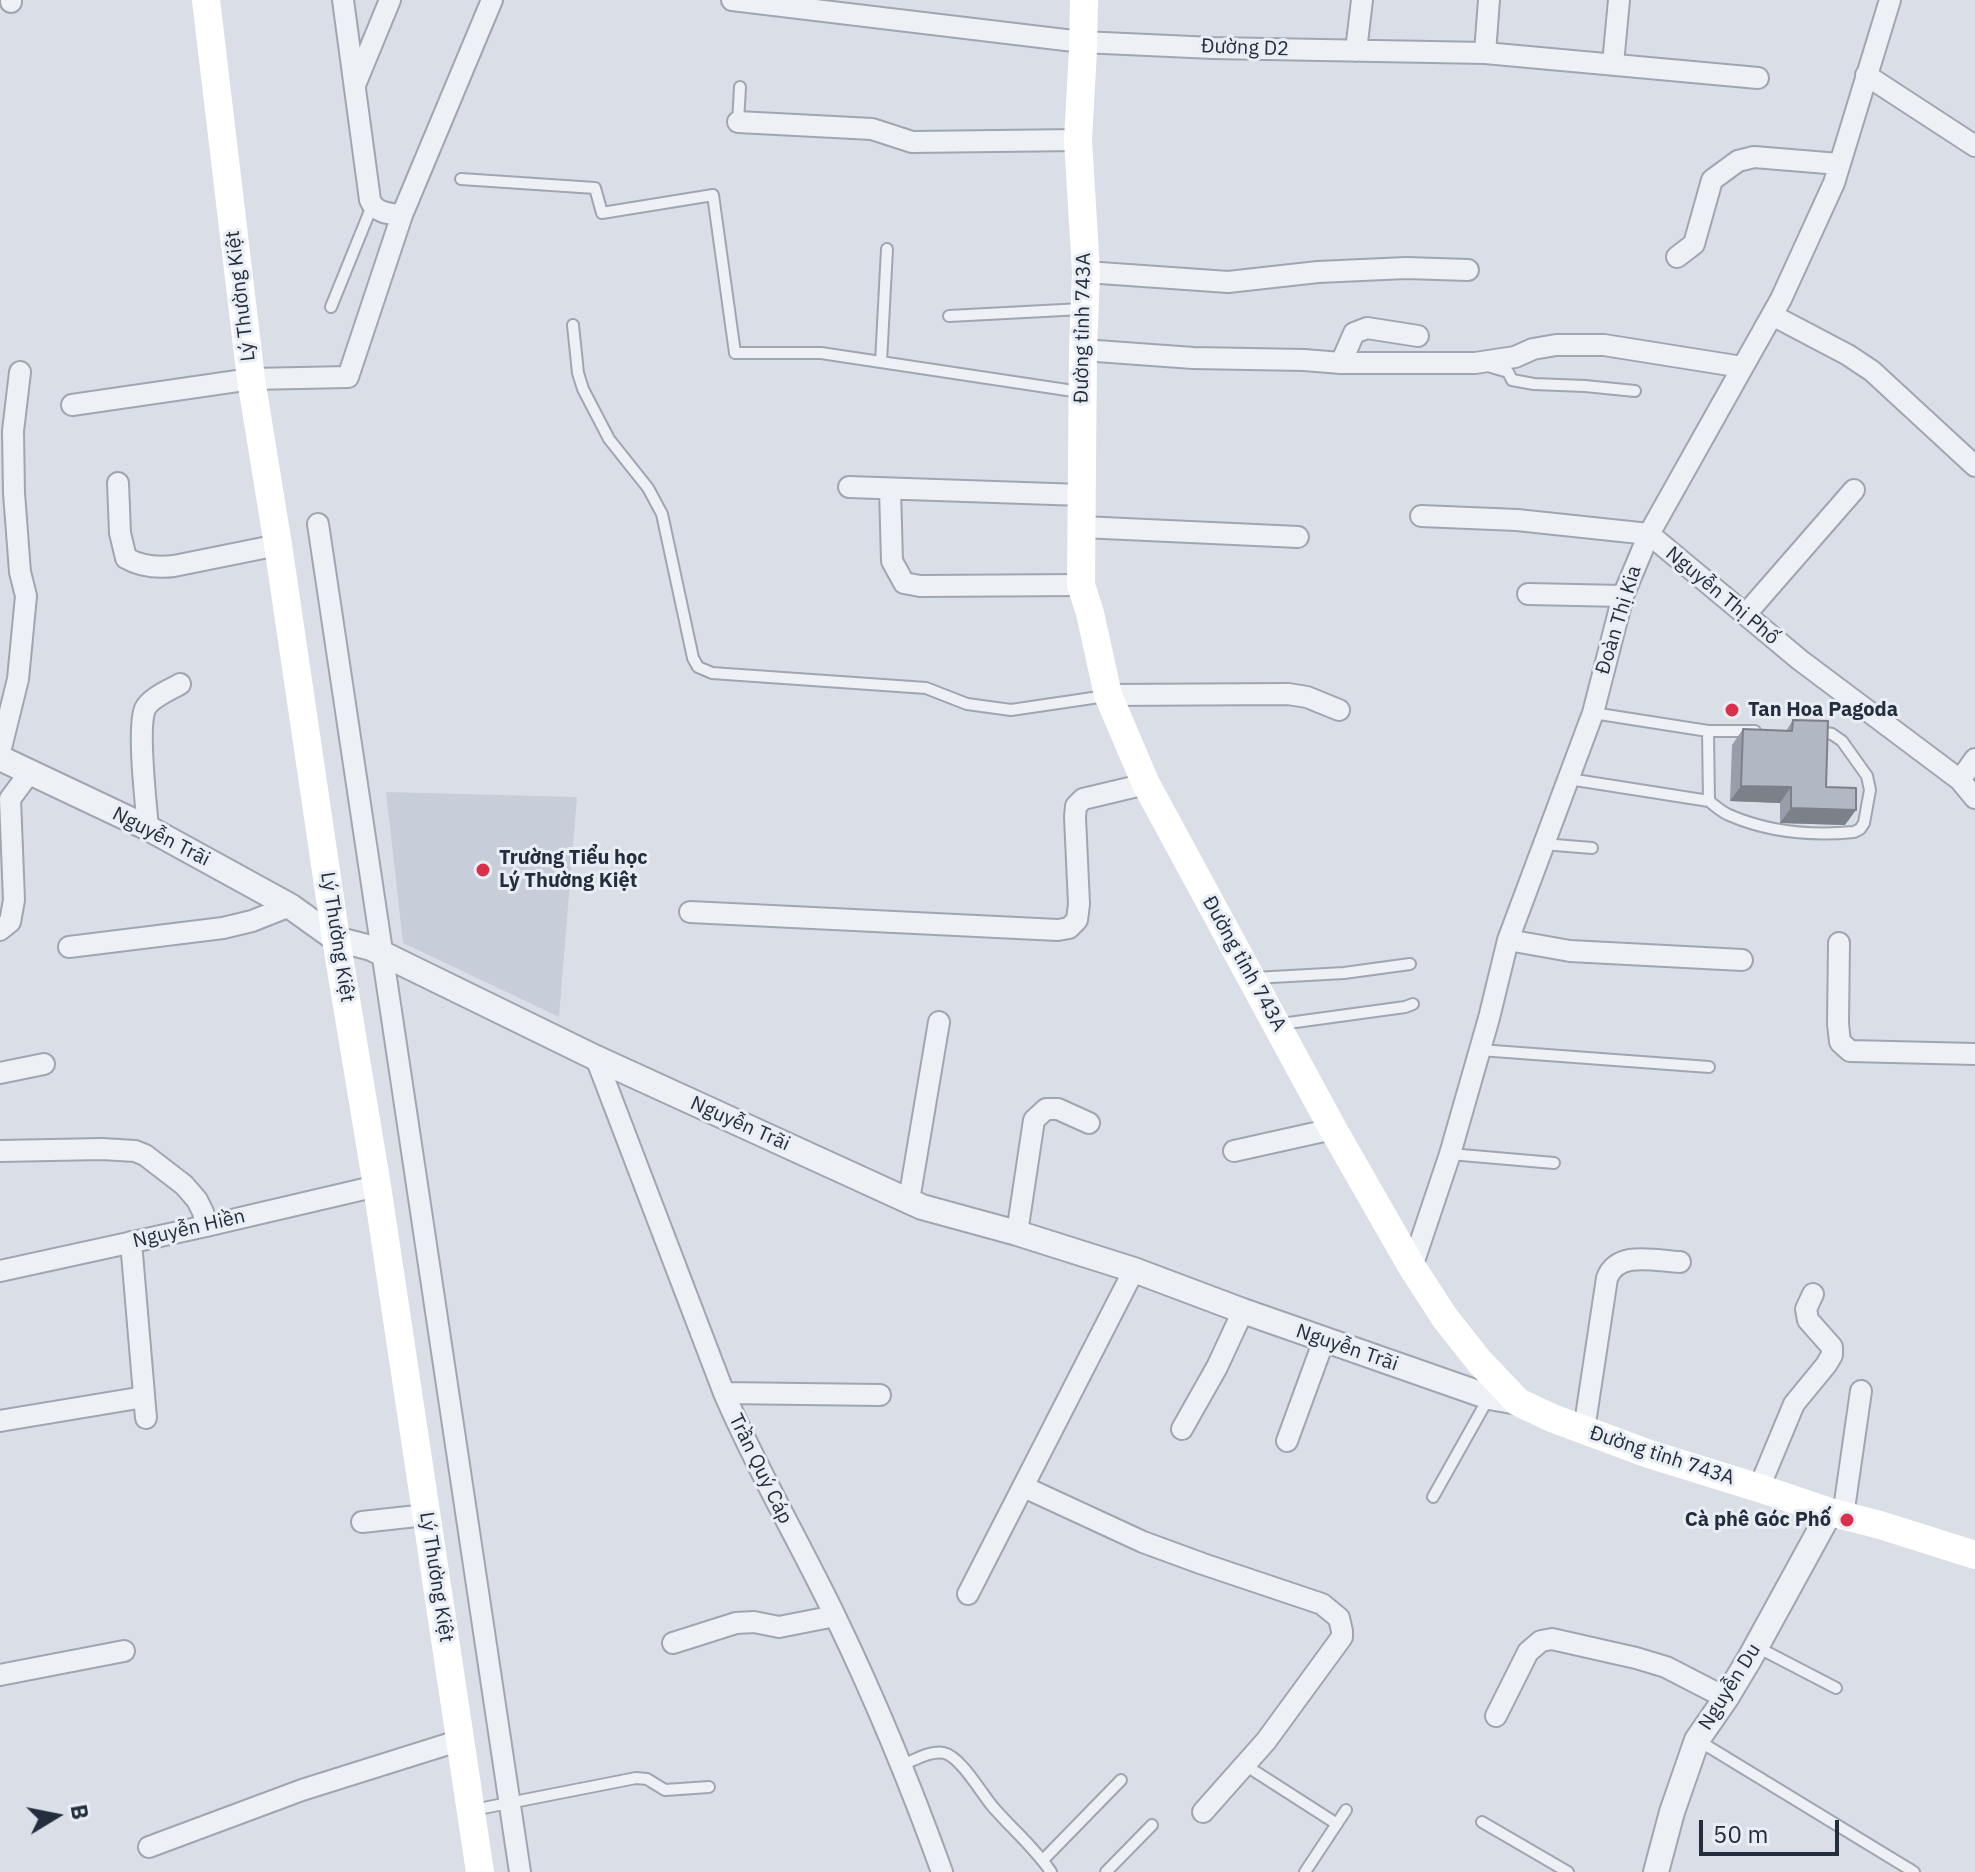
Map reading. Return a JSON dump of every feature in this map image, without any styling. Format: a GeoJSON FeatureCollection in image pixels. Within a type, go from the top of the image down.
{"type":"FeatureCollection","features":[{"type":"Feature","properties":{"kind":"main road","name":"Lý Thường Kiệt"},"geometry":{"type":"LineString","coordinates":[[206,0],[251,379],[480,1872]]}},
{"type":"Feature","properties":{"kind":"main road","name":"Đường tỉnh 743A"},"geometry":{"type":"LineString","coordinates":[[1084,0],[1078,140],[1086,272],[1081,585],[1108,695],[1146,784],[1333,1129],[1412,1267],[1462,1340],[1518,1402],[1649,1454],[1975,1555]]}},
{"type":"Feature","properties":{"kind":"street"},"geometry":{"type":"LineString","coordinates":[[343,0],[370,200],[372,206],[387,214],[402,215]]}},
{"type":"Feature","properties":{"kind":"street"},"geometry":{"type":"LineString","coordinates":[[355,86],[390,0]]}},
{"type":"Feature","properties":{"kind":"street"},"geometry":{"type":"LineString","coordinates":[[72,405],[251,379],[348,377],[402,215],[492,0]]}},
{"type":"Feature","properties":{"kind":"street","name":"Đường D2"},"geometry":{"type":"LineString","coordinates":[[732,0],[1082,42],[1485,53],[1758,78]]}},
{"type":"Feature","properties":{"kind":"street"},"geometry":{"type":"LineString","coordinates":[[1356,51],[1362,0]]}},
{"type":"Feature","properties":{"kind":"street"},"geometry":{"type":"LineString","coordinates":[[1485,53],[1489,0]]}},
{"type":"Feature","properties":{"kind":"street"},"geometry":{"type":"LineString","coordinates":[[1613,64],[1619,0]]}},
{"type":"Feature","properties":{"kind":"street","name":"Đoàn Thị Kia"},"geometry":{"type":"LineString","coordinates":[[1412,1267],[1450,1154],[1508,940],[1593,713],[1623,596],[1649,534],[1781,299],[1834,183],[1890,0]]}},
{"type":"Feature","properties":{"kind":"street"},"geometry":{"type":"LineString","coordinates":[[1866,75],[1975,146]]}},
{"type":"Feature","properties":{"kind":"street"},"geometry":{"type":"LineString","coordinates":[[738,122],[872,129],[912,142],[1078,140]]}},
{"type":"Feature","properties":{"kind":"street"},"geometry":{"type":"LineString","coordinates":[[1677,257],[1694,244],[1712,180],[1738,161],[1754,157],[1839,164]]}},
{"type":"Feature","properties":{"kind":"street"},"geometry":{"type":"LineString","coordinates":[[1086,272],[1228,282],[1318,272],[1406,268],[1468,270]]}},
{"type":"Feature","properties":{"kind":"street"},"geometry":{"type":"LineString","coordinates":[[1772,315],[1872,371],[1975,466]]}},
{"type":"Feature","properties":{"kind":"street"},"geometry":{"type":"LineString","coordinates":[[1341,363],[1354,333],[1367,328],[1418,336]]}},
{"type":"Feature","properties":{"kind":"street"},"geometry":{"type":"LineString","coordinates":[[1083,350],[1193,358],[1341,363],[1475,363],[1515,357],[1533,349],[1556,345],[1604,345],[1742,367]]}},
{"type":"Feature","properties":{"kind":"street"},"geometry":{"type":"LineString","coordinates":[[0,755],[18,679],[26,596],[20,572],[14,493],[13,431],[20,372]]}},
{"type":"Feature","properties":{"kind":"street"},"geometry":{"type":"LineString","coordinates":[[118,483],[122,547],[126,558],[135,563],[174,566],[278,545]]}},
{"type":"Feature","properties":{"kind":"street"},"geometry":{"type":"LineString","coordinates":[[849,487],[1082,495]]}},
{"type":"Feature","properties":{"kind":"street"},"geometry":{"type":"LineString","coordinates":[[890,489],[892,561],[904,583],[920,586],[1081,585]]}},
{"type":"Feature","properties":{"kind":"street"},"geometry":{"type":"LineString","coordinates":[[1745,615],[1854,490]]}},
{"type":"Feature","properties":{"kind":"street","name":"Nguyễn Thị Phố"},"geometry":{"type":"LineString","coordinates":[[1421,516],[1517,520],[1649,534],[1812,669],[1960,780],[1975,798]]}},
{"type":"Feature","properties":{"kind":"street"},"geometry":{"type":"LineString","coordinates":[[318,524],[520,1872]]}},
{"type":"Feature","properties":{"kind":"street"},"geometry":{"type":"LineString","coordinates":[[1082,527],[1298,537]]}},
{"type":"Feature","properties":{"kind":"street"},"geometry":{"type":"LineString","coordinates":[[1528,594],[1623,596]]}},
{"type":"Feature","properties":{"kind":"street"},"geometry":{"type":"LineString","coordinates":[[148,828],[142,733],[145,708],[180,684]]}},
{"type":"Feature","properties":{"kind":"street"},"geometry":{"type":"LineString","coordinates":[[1108,695],[1288,694],[1307,697],[1339,710]]}},
{"type":"Feature","properties":{"kind":"street","name":"Nguyễn Trãi"},"geometry":{"type":"LineString","coordinates":[[0,755],[148,828],[290,906],[336,939],[371,948],[596,1058],[922,1207],[1134,1270],[1489,1397],[1518,1402]]}},
{"type":"Feature","properties":{"kind":"street"},"geometry":{"type":"LineString","coordinates":[[1960,780],[1975,759]]}},
{"type":"Feature","properties":{"kind":"street"},"geometry":{"type":"LineString","coordinates":[[0,930],[10,922],[14,900],[10,799],[30,772]]}},
{"type":"Feature","properties":{"kind":"street"},"geometry":{"type":"LineString","coordinates":[[690,912],[1058,930],[1069,928],[1077,920],[1079,904],[1076,806],[1083,799],[1146,784]]}},
{"type":"Feature","properties":{"kind":"street"},"geometry":{"type":"LineString","coordinates":[[69,947],[223,928],[290,906]]}},
{"type":"Feature","properties":{"kind":"street"},"geometry":{"type":"LineString","coordinates":[[1508,940],[1570,951],[1742,960]]}},
{"type":"Feature","properties":{"kind":"street"},"geometry":{"type":"LineString","coordinates":[[1839,943],[1838,1024],[1840,1042],[1850,1051],[1975,1054]]}},
{"type":"Feature","properties":{"kind":"street"},"geometry":{"type":"LineString","coordinates":[[909,1200],[939,1022]]}},
{"type":"Feature","properties":{"kind":"street","name":"Trần Quý Cáp"},"geometry":{"type":"LineString","coordinates":[[596,1058],[740,1431],[835,1616],[902,1765],[942,1872]]}},
{"type":"Feature","properties":{"kind":"street"},"geometry":{"type":"LineString","coordinates":[[0,1073],[44,1064]]}},
{"type":"Feature","properties":{"kind":"street"},"geometry":{"type":"LineString","coordinates":[[1017,1233],[1034,1120],[1046,1109],[1058,1109],[1089,1123]]}},
{"type":"Feature","properties":{"kind":"street"},"geometry":{"type":"LineString","coordinates":[[1234,1151],[1333,1129]]}},
{"type":"Feature","properties":{"kind":"street"},"geometry":{"type":"LineString","coordinates":[[0,1151],[135,1151],[145,1155],[184,1185],[197,1200],[206,1226]]}},
{"type":"Feature","properties":{"kind":"street","name":"Nguyễn Hiền"},"geometry":{"type":"LineString","coordinates":[[0,1271],[377,1186]]}},
{"type":"Feature","properties":{"kind":"street"},"geometry":{"type":"LineString","coordinates":[[0,1421],[145,1408],[131,1242]]}},
{"type":"Feature","properties":{"kind":"street"},"geometry":{"type":"LineString","coordinates":[[1584,1430],[1610,1269],[1632,1260],[1680,1262]]}},
{"type":"Feature","properties":{"kind":"street"},"geometry":{"type":"LineString","coordinates":[[968,1594],[1134,1270]]}},
{"type":"Feature","properties":{"kind":"street"},"geometry":{"type":"LineString","coordinates":[[1759,1488],[1794,1404],[1832,1355],[1832,1347],[1808,1320],[1806,1309],[1813,1294]]}},
{"type":"Feature","properties":{"kind":"street"},"geometry":{"type":"LineString","coordinates":[[1182,1429],[1217,1367],[1243,1311]]}},
{"type":"Feature","properties":{"kind":"street"},"geometry":{"type":"LineString","coordinates":[[1287,1441],[1324,1340]]}},
{"type":"Feature","properties":{"kind":"street","name":"Nguyễn Du"},"geometry":{"type":"LineString","coordinates":[[1656,1872],[1672,1812],[1697,1740],[1726,1698],[1836,1514],[1861,1391]]}},
{"type":"Feature","properties":{"kind":"street"},"geometry":{"type":"LineString","coordinates":[[724,1393],[880,1395]]}},
{"type":"Feature","properties":{"kind":"street"},"geometry":{"type":"LineString","coordinates":[[1024,1487],[1143,1542],[1322,1604],[1339,1618],[1342,1637],[1266,1741],[1203,1812]]}},
{"type":"Feature","properties":{"kind":"street"},"geometry":{"type":"LineString","coordinates":[[362,1522],[426,1515]]}},
{"type":"Feature","properties":{"kind":"street"},"geometry":{"type":"LineString","coordinates":[[673,1643],[736,1623],[754,1622],[779,1627],[835,1616]]}},
{"type":"Feature","properties":{"kind":"street"},"geometry":{"type":"LineString","coordinates":[[1496,1716],[1528,1652],[1541,1641],[1552,1639],[1666,1667],[1726,1698]]}},
{"type":"Feature","properties":{"kind":"street"},"geometry":{"type":"LineString","coordinates":[[0,1675],[124,1651]]}},
{"type":"Feature","properties":{"kind":"street"},"geometry":{"type":"LineString","coordinates":[[149,1847],[302,1790],[461,1740]]}},
{"type":"Feature","properties":{"kind":"lane"},"geometry":{"type":"LineString","coordinates":[[738,122],[740,87]]}},
{"type":"Feature","properties":{"kind":"lane"},"geometry":{"type":"LineString","coordinates":[[461,179],[595,188],[602,213],[713,195],[735,353],[821,353],[1082,392]]}},
{"type":"Feature","properties":{"kind":"lane"},"geometry":{"type":"LineString","coordinates":[[331,307],[372,206]]}},
{"type":"Feature","properties":{"kind":"lane"},"geometry":{"type":"LineString","coordinates":[[881,362],[887,249]]}},
{"type":"Feature","properties":{"kind":"lane"},"geometry":{"type":"LineString","coordinates":[[949,316],[1084,309]]}},
{"type":"Feature","properties":{"kind":"lane"},"geometry":{"type":"LineString","coordinates":[[573,325],[578,373],[583,389],[609,439],[648,488],[662,514],[693,658],[698,667],[712,673],[926,688],[967,704],[1011,710],[1108,695]]}},
{"type":"Feature","properties":{"kind":"lane"},"geometry":{"type":"LineString","coordinates":[[1475,363],[1508,372],[1512,380],[1534,384],[1635,391]]}},
{"type":"Feature","properties":{"kind":"lane"},"geometry":{"type":"LineString","coordinates":[[1593,713],[1708,731],[1772,731]]}},
{"type":"Feature","properties":{"kind":"lane"},"geometry":{"type":"LineString","coordinates":[[1708,731],[1709,801]]}},
{"type":"Feature","properties":{"kind":"lane"},"geometry":{"type":"LineString","coordinates":[[1569,779],[1709,801],[1727,814],[1768,828],[1841,833],[1860,829],[1870,790],[1867,776],[1842,741],[1832,734],[1803,731]]}},
{"type":"Feature","properties":{"kind":"lane"},"geometry":{"type":"LineString","coordinates":[[1543,844],[1592,848]]}},
{"type":"Feature","properties":{"kind":"lane"},"geometry":{"type":"LineString","coordinates":[[1252,978],[1344,973],[1410,964]]}},
{"type":"Feature","properties":{"kind":"lane"},"geometry":{"type":"LineString","coordinates":[[1277,1024],[1413,1004]]}},
{"type":"Feature","properties":{"kind":"lane"},"geometry":{"type":"LineString","coordinates":[[1480,1050],[1709,1067]]}},
{"type":"Feature","properties":{"kind":"lane"},"geometry":{"type":"LineString","coordinates":[[1450,1154],[1554,1163]]}},
{"type":"Feature","properties":{"kind":"lane"},"geometry":{"type":"LineString","coordinates":[[1433,1497],[1489,1397]]}},
{"type":"Feature","properties":{"kind":"lane"},"geometry":{"type":"LineString","coordinates":[[1756,1646],[1836,1688]]}},
{"type":"Feature","properties":{"kind":"lane"},"geometry":{"type":"LineString","coordinates":[[1697,1740],[1914,1872]]}},
{"type":"Feature","properties":{"kind":"lane"},"geometry":{"type":"LineString","coordinates":[[902,1765],[935,1752],[947,1754],[965,1770],[993,1807],[1051,1872]]}},
{"type":"Feature","properties":{"kind":"lane"},"geometry":{"type":"LineString","coordinates":[[1245,1765],[1337,1824]]}},
{"type":"Feature","properties":{"kind":"lane"},"geometry":{"type":"LineString","coordinates":[[471,1810],[636,1778],[647,1779],[665,1790],[709,1787]]}},
{"type":"Feature","properties":{"kind":"lane"},"geometry":{"type":"LineString","coordinates":[[1043,1860],[1121,1780]]}},
{"type":"Feature","properties":{"kind":"lane"},"geometry":{"type":"LineString","coordinates":[[1305,1872],[1346,1810]]}},
{"type":"Feature","properties":{"kind":"lane"},"geometry":{"type":"LineString","coordinates":[[1482,1822],[1568,1872]]}},
{"type":"Feature","properties":{"kind":"lane"},"geometry":{"type":"LineString","coordinates":[[1106,1872],[1152,1825]]}},
{"type":"Feature","properties":{"kind":"shaded area","name":"Trường Tiểu học Lý Thường Kiệt"},"geometry":{"type":"Polygon","coordinates":[[[386,792],[577,797],[559,1017],[403,943],[386,792]]]}},
{"type":"Feature","properties":{"kind":"building"},"geometry":{"type":"Polygon","coordinates":[[[1793,720],[1828,721],[1826,787],[1856,788],[1856,810],[1791,808],[1791,787],[1741,786],[1743,729],[1792,731],[1793,720]]]}},
{"type":"Feature","properties":{"kind":"place","name":"Tan Hoa Pagoda"},"geometry":{"type":"Point","coordinates":[1732,710]}},
{"type":"Feature","properties":{"kind":"place","name":"Trường Tiểu học Lý Thường Kiệt"},"geometry":{"type":"Point","coordinates":[483,870]}},
{"type":"Feature","properties":{"kind":"place","name":"Cà phê Góc Phố"},"geometry":{"type":"Point","coordinates":[1847,1520]}}]}
